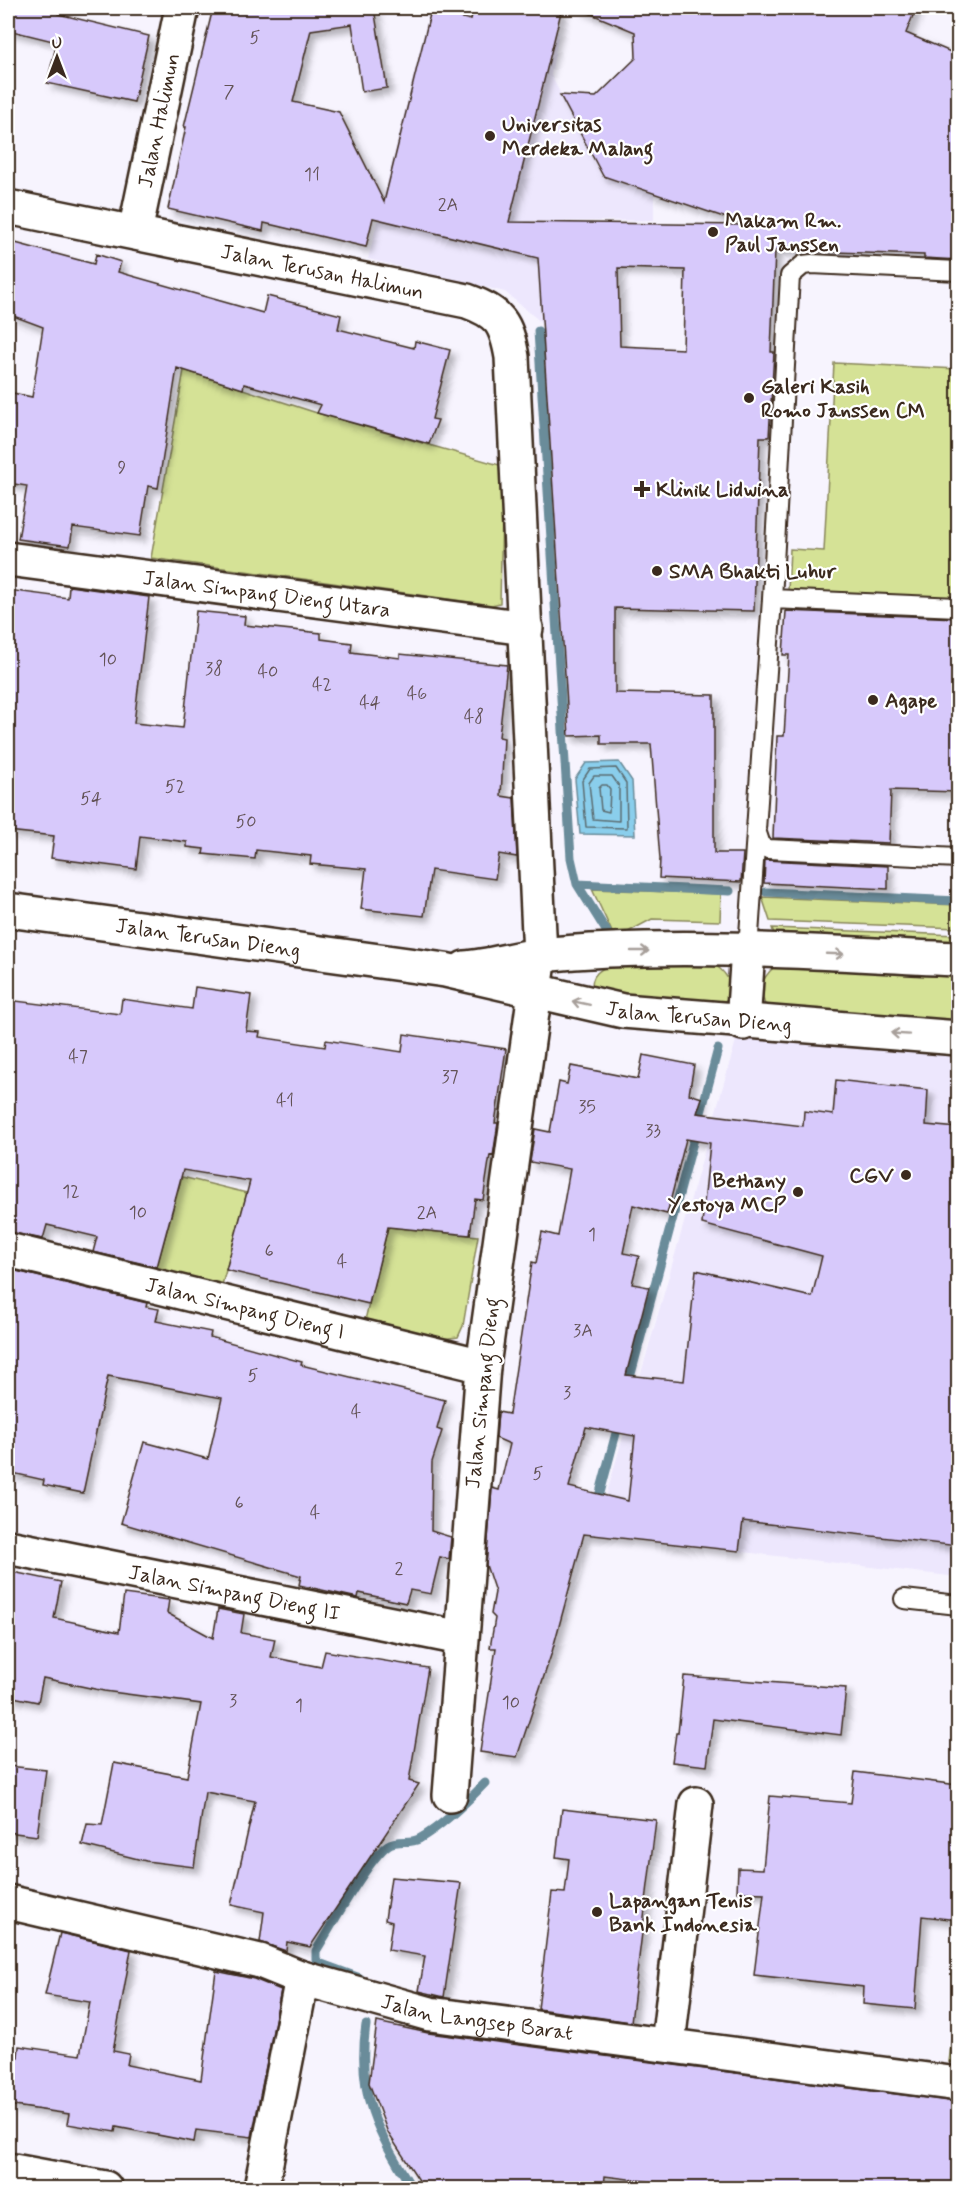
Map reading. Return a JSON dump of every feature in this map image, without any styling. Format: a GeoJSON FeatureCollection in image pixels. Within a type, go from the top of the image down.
{"type":"FeatureCollection","features":[{"type":"Feature","properties":{"kind":"street","name":"Jalan Halimun"},"geometry":{"type":"LineString","coordinates":[[135,232],[182,8]]}},
{"type":"Feature","properties":{"kind":"street","name":"Jalan Terusan Halimun"},"geometry":{"type":"LineString","coordinates":[[8,207],[467,301],[490,309],[508,334],[512,357],[526,628]]}},
{"type":"Feature","properties":{"kind":"street","name":"Jalan Simpang Dieng Utara"},"geometry":{"type":"LineString","coordinates":[[8,559],[526,628]]}},
{"type":"Feature","properties":{"kind":"street"},"geometry":{"type":"LineString","coordinates":[[526,628],[540,955]]}},
{"type":"Feature","properties":{"kind":"street","name":"Jalan Terusan Dieng"},"geometry":{"type":"LineString","coordinates":[[8,910],[445,970],[535,993],[623,1011],[743,1023],[958,1038]]}},
{"type":"Feature","properties":{"kind":"street"},"geometry":{"type":"LineString","coordinates":[[743,1023],[748,950]]}},
{"type":"Feature","properties":{"kind":"street","name":"Jalan Terusan Dieng"},"geometry":{"type":"LineString","coordinates":[[445,970],[540,955],[748,950],[958,959]]}},
{"type":"Feature","properties":{"kind":"street","name":"Jalan Simpang Dieng"},"geometry":{"type":"LineString","coordinates":[[450,1795],[483,1366],[540,955]]}},
{"type":"Feature","properties":{"kind":"street","name":"Jalan Simpang Dieng I"},"geometry":{"type":"LineString","coordinates":[[8,1250],[483,1366]]}},
{"type":"Feature","properties":{"kind":"street","name":"Jalan Simpang Dieng II"},"geometry":{"type":"LineString","coordinates":[[8,1547],[461,1638]]}},
{"type":"Feature","properties":{"kind":"street"},"geometry":{"type":"LineString","coordinates":[[668,2044],[696,1804]]}},
{"type":"Feature","properties":{"kind":"street","name":"Jalan Langsep Barat"},"geometry":{"type":"LineString","coordinates":[[8,1902],[241,1956],[302,1978],[430,2014],[958,2084]]}},
{"type":"Feature","properties":{"kind":"street"},"geometry":{"type":"LineString","coordinates":[[261,2188],[302,1978]]}},
{"type":"Feature","properties":{"kind":"street"},"geometry":{"type":"LineString","coordinates":[[8,2170],[105,2188]]}},
{"type":"Feature","properties":{"kind":"lane"},"geometry":{"type":"LineString","coordinates":[[748,950],[772,598],[790,276],[803,265],[812,264],[958,271]]}},
{"type":"Feature","properties":{"kind":"lane"},"geometry":{"type":"LineString","coordinates":[[772,598],[958,607]]}},
{"type":"Feature","properties":{"kind":"lane"},"geometry":{"type":"LineString","coordinates":[[756,830],[761,845],[768,849],[958,858]]}},
{"type":"Feature","properties":{"kind":"lane"},"geometry":{"type":"LineString","coordinates":[[904,1599],[958,1605]]}},
{"type":"Feature","properties":{"kind":"shaded area","name":"Universitas Merdeka Malang"},"geometry":{"type":"Polygon","coordinates":[[[430,8],[559,32],[551,75],[602,176],[654,194],[654,220],[536,222],[542,323],[505,292],[368,259],[430,8]]]}},
{"type":"Feature","properties":{"kind":"shaded area"},"geometry":{"type":"Polygon","coordinates":[[[737,1037],[958,1055],[958,1577],[595,1535],[737,1037]]]}},
{"type":"Feature","properties":{"kind":"green space"},"geometry":{"type":"Polygon","coordinates":[[[834,363],[958,369],[958,599],[788,591],[790,549],[824,551],[834,363]]]}},
{"type":"Feature","properties":{"kind":"green space"},"geometry":{"type":"Polygon","coordinates":[[[184,370],[317,413],[503,466],[500,603],[492,605],[151,558],[184,370]]]}},
{"type":"Feature","properties":{"kind":"green space"},"geometry":{"type":"Polygon","coordinates":[[[592,889],[721,894],[720,921],[652,919],[624,934],[613,934],[592,889]]]}},
{"type":"Feature","properties":{"kind":"green space"},"geometry":{"type":"Polygon","coordinates":[[[762,897],[958,905],[958,928],[770,921],[762,897]]]}},
{"type":"Feature","properties":{"kind":"green space"},"geometry":{"type":"Polygon","coordinates":[[[772,928],[958,935],[958,946],[775,936],[772,928]]]}},
{"type":"Feature","properties":{"kind":"green space"},"geometry":{"type":"Polygon","coordinates":[[[633,960],[715,965],[728,979],[729,995],[721,1006],[598,995],[592,986],[596,974],[606,967],[633,960]]]}},
{"type":"Feature","properties":{"kind":"green space"},"geometry":{"type":"Polygon","coordinates":[[[774,967],[958,974],[958,1025],[766,1007],[762,995],[763,981],[774,967]]]}},
{"type":"Feature","properties":{"kind":"green space"},"geometry":{"type":"Polygon","coordinates":[[[182,1177],[247,1193],[222,1285],[156,1269],[182,1177]]]}},
{"type":"Feature","properties":{"kind":"green space"},"geometry":{"type":"Polygon","coordinates":[[[388,1227],[478,1236],[463,1326],[458,1337],[441,1339],[365,1320],[388,1227]]]}},
{"type":"Feature","properties":{"kind":"green space"},"geometry":{"type":"Polygon","coordinates":[[[958,1984],[958,2063],[949,2062],[958,1984]]]}},
{"type":"Feature","properties":{"kind":"water"},"geometry":{"type":"Polygon","coordinates":[[[619,762],[632,781],[635,835],[580,834],[575,779],[586,763],[619,762]]]}},
{"type":"Feature","properties":{"kind":"building"},"geometry":{"type":"Polygon","coordinates":[[[8,8],[59,8],[58,14],[149,36],[134,102],[47,83],[57,42],[8,30],[8,8]]]}},
{"type":"Feature","properties":{"kind":"building"},"geometry":{"type":"Polygon","coordinates":[[[213,8],[374,8],[387,88],[362,92],[352,24],[311,30],[293,102],[339,112],[384,202],[431,10],[471,20],[473,8],[562,8],[509,222],[747,225],[603,176],[560,95],[596,97],[636,58],[635,32],[577,8],[916,8],[906,33],[958,55],[958,260],[924,258],[924,255],[775,250],[771,352],[774,352],[769,437],[760,437],[754,611],[615,608],[615,693],[714,695],[714,853],[743,853],[741,882],[659,878],[660,859],[651,744],[601,744],[601,735],[569,736],[538,258],[373,218],[366,247],[264,223],[263,231],[168,209],[186,127],[184,127],[213,8]],[[618,268],[620,346],[683,349],[685,270],[618,268]]]}},
{"type":"Feature","properties":{"kind":"building"},"geometry":{"type":"Polygon","coordinates":[[[8,241],[94,264],[96,254],[121,262],[118,272],[263,313],[267,296],[341,315],[338,329],[414,348],[415,341],[450,350],[432,419],[438,420],[429,444],[317,413],[321,405],[244,384],[243,389],[177,368],[158,488],[148,486],[140,536],[73,527],[70,546],[18,539],[27,486],[8,483],[8,392],[32,397],[43,327],[8,314],[8,241]]]}},
{"type":"Feature","properties":{"kind":"building"},"geometry":{"type":"Polygon","coordinates":[[[69,586],[149,597],[134,723],[183,728],[196,611],[245,616],[244,625],[321,633],[321,639],[352,643],[351,652],[400,658],[400,654],[507,665],[499,737],[504,738],[501,796],[514,798],[517,857],[499,854],[495,879],[431,870],[424,916],[361,909],[366,869],[310,864],[311,856],[256,850],[255,859],[203,854],[204,849],[187,847],[187,842],[140,836],[136,869],[51,858],[54,836],[8,831],[8,590],[68,598],[69,586]]]}},
{"type":"Feature","properties":{"kind":"building"},"geometry":{"type":"Polygon","coordinates":[[[786,611],[958,618],[958,792],[891,790],[889,843],[773,838],[777,736],[784,736],[789,655],[783,655],[786,611]]]}},
{"type":"Feature","properties":{"kind":"building"},"geometry":{"type":"Polygon","coordinates":[[[765,860],[888,866],[888,889],[764,883],[765,860]]]}},
{"type":"Feature","properties":{"kind":"building"},"geometry":{"type":"Polygon","coordinates":[[[195,987],[251,995],[246,1031],[260,1032],[259,1037],[325,1047],[326,1040],[402,1052],[404,1034],[506,1049],[495,1123],[498,1123],[493,1156],[490,1155],[483,1200],[475,1199],[470,1235],[388,1227],[369,1304],[226,1270],[250,1181],[183,1170],[157,1267],[93,1252],[97,1237],[47,1225],[43,1239],[8,1232],[8,1000],[120,1014],[122,999],[192,1009],[195,987]]]}},
{"type":"Feature","properties":{"kind":"building"},"geometry":{"type":"Polygon","coordinates":[[[643,1055],[694,1065],[689,1094],[702,1098],[697,1113],[803,1126],[804,1111],[833,1115],[836,1080],[928,1090],[926,1125],[958,1128],[958,1546],[743,1521],[739,1551],[584,1534],[552,1652],[517,1757],[480,1752],[496,1648],[490,1648],[495,1618],[491,1614],[495,1592],[486,1565],[492,1488],[499,1490],[510,1444],[496,1438],[498,1412],[509,1414],[532,1262],[536,1263],[542,1232],[558,1236],[570,1169],[530,1162],[535,1129],[550,1132],[559,1082],[567,1084],[571,1066],[638,1079],[643,1055]],[[686,1139],[667,1214],[633,1205],[623,1253],[639,1256],[632,1284],[649,1287],[626,1375],[684,1381],[696,1270],[812,1297],[822,1256],[702,1224],[710,1143],[686,1139]],[[586,1427],[569,1487],[628,1501],[635,1436],[586,1427]]]}},
{"type":"Feature","properties":{"kind":"building"},"geometry":{"type":"Polygon","coordinates":[[[8,1269],[147,1303],[146,1307],[159,1309],[156,1321],[211,1332],[210,1337],[302,1362],[301,1365],[445,1400],[437,1429],[442,1431],[432,1462],[431,1531],[451,1537],[449,1559],[440,1557],[431,1594],[410,1590],[406,1603],[359,1593],[358,1598],[299,1585],[301,1576],[121,1523],[144,1442],[208,1459],[222,1398],[108,1376],[83,1493],[43,1485],[44,1480],[8,1472],[8,1269]]]}},
{"type":"Feature","properties":{"kind":"building"},"geometry":{"type":"Polygon","coordinates":[[[8,1571],[61,1582],[54,1618],[119,1632],[124,1594],[169,1600],[167,1613],[213,1638],[218,1609],[244,1614],[241,1633],[275,1639],[271,1657],[321,1667],[325,1651],[428,1668],[409,1781],[419,1784],[310,1947],[287,1942],[286,1951],[260,1942],[264,1912],[231,1905],[255,1801],[205,1792],[194,1867],[146,1861],[82,1845],[87,1824],[102,1825],[114,1763],[187,1777],[201,1704],[104,1691],[43,1678],[38,1702],[8,1696],[8,1571]]]}},
{"type":"Feature","properties":{"kind":"building"},"geometry":{"type":"Polygon","coordinates":[[[684,1676],[846,1688],[841,1735],[713,1719],[707,1766],[672,1762],[676,1733],[678,1733],[684,1676]]]}},
{"type":"Feature","properties":{"kind":"building"},"geometry":{"type":"Polygon","coordinates":[[[8,1766],[46,1770],[37,1836],[8,1832],[8,1766]]]}},
{"type":"Feature","properties":{"kind":"building"},"geometry":{"type":"Polygon","coordinates":[[[855,1772],[958,1785],[958,1920],[922,1916],[915,2009],[863,2004],[864,1987],[754,1975],[764,1893],[737,1892],[738,1868],[763,1869],[770,1796],[851,1803],[855,1772]]]}},
{"type":"Feature","properties":{"kind":"building","name":"Lapangan Tenis Bank Indonesia"},"geometry":{"type":"Polygon","coordinates":[[[562,1809],[656,1820],[631,2022],[538,2009],[552,1892],[565,1893],[569,1859],[556,1857],[562,1809]]]}},
{"type":"Feature","properties":{"kind":"building"},"geometry":{"type":"Polygon","coordinates":[[[391,1877],[461,1883],[444,1997],[419,1991],[425,1956],[388,1950],[392,1922],[385,1920],[391,1877]]]}},
{"type":"Feature","properties":{"kind":"building"},"geometry":{"type":"Polygon","coordinates":[[[60,1933],[131,1950],[113,2051],[129,2054],[127,2065],[201,2080],[216,1971],[254,1979],[281,1990],[252,2137],[196,2130],[194,2142],[116,2127],[115,2132],[67,2124],[69,2114],[8,2105],[8,2056],[18,2057],[19,2046],[80,2055],[90,2002],[45,1995],[60,1933]]]}},
{"type":"Feature","properties":{"kind":"building"},"geometry":{"type":"Polygon","coordinates":[[[377,2022],[428,2033],[958,2102],[958,2188],[701,2188],[605,2176],[604,2188],[424,2188],[388,2133],[369,2083],[377,2022]]]}},
{"type":"Feature","properties":{"kind":"waterway"},"geometry":{"type":"LineString","coordinates":[[538,331],[571,858],[577,884],[607,932]]}},
{"type":"Feature","properties":{"kind":"waterway"},"geometry":{"type":"LineString","coordinates":[[577,884],[730,891]]}},
{"type":"Feature","properties":{"kind":"waterway"},"geometry":{"type":"LineString","coordinates":[[766,892],[958,901]]}},
{"type":"Feature","properties":{"kind":"waterway"},"geometry":{"type":"LineString","coordinates":[[628,1385],[718,1049]]}},
{"type":"Feature","properties":{"kind":"waterway"},"geometry":{"type":"LineString","coordinates":[[597,1504],[619,1422]]}},
{"type":"Feature","properties":{"kind":"waterway"},"geometry":{"type":"LineString","coordinates":[[360,1978],[319,1963],[316,1959],[316,1951],[350,1894],[370,1864],[388,1845],[419,1839],[454,1813],[485,1783]]}},
{"type":"Feature","properties":{"kind":"waterway"},"geometry":{"type":"LineString","coordinates":[[366,2025],[364,2072],[372,2111],[379,2130],[412,2188]]}},
{"type":"Feature","properties":{"kind":"place","name":"Universitas Merdeka Malang"},"geometry":{"type":"Point","coordinates":[490,136]}},
{"type":"Feature","properties":{"kind":"place","name":"Makam Rm. Paul Janssen"},"geometry":{"type":"Point","coordinates":[713,232]}},
{"type":"Feature","properties":{"kind":"place","name":"Galeri Kasih Romo Janssen CM"},"geometry":{"type":"Point","coordinates":[749,398]}},
{"type":"Feature","properties":{"kind":"place","name":"Klinik Lidwina"},"geometry":{"type":"Point","coordinates":[642,489]}},
{"type":"Feature","properties":{"kind":"place","name":"SMA Bhakti Luhur"},"geometry":{"type":"Point","coordinates":[657,571]}},
{"type":"Feature","properties":{"kind":"place","name":"Agape"},"geometry":{"type":"Point","coordinates":[873,700]}},
{"type":"Feature","properties":{"kind":"place","name":"CGV"},"geometry":{"type":"Point","coordinates":[906,1175]}},
{"type":"Feature","properties":{"kind":"place","name":"Bethany Yestoya MCP"},"geometry":{"type":"Point","coordinates":[798,1192]}},
{"type":"Feature","properties":{"kind":"place","name":"Lapangan Tenis Bank Indonesia"},"geometry":{"type":"Point","coordinates":[597,1912]}}]}
